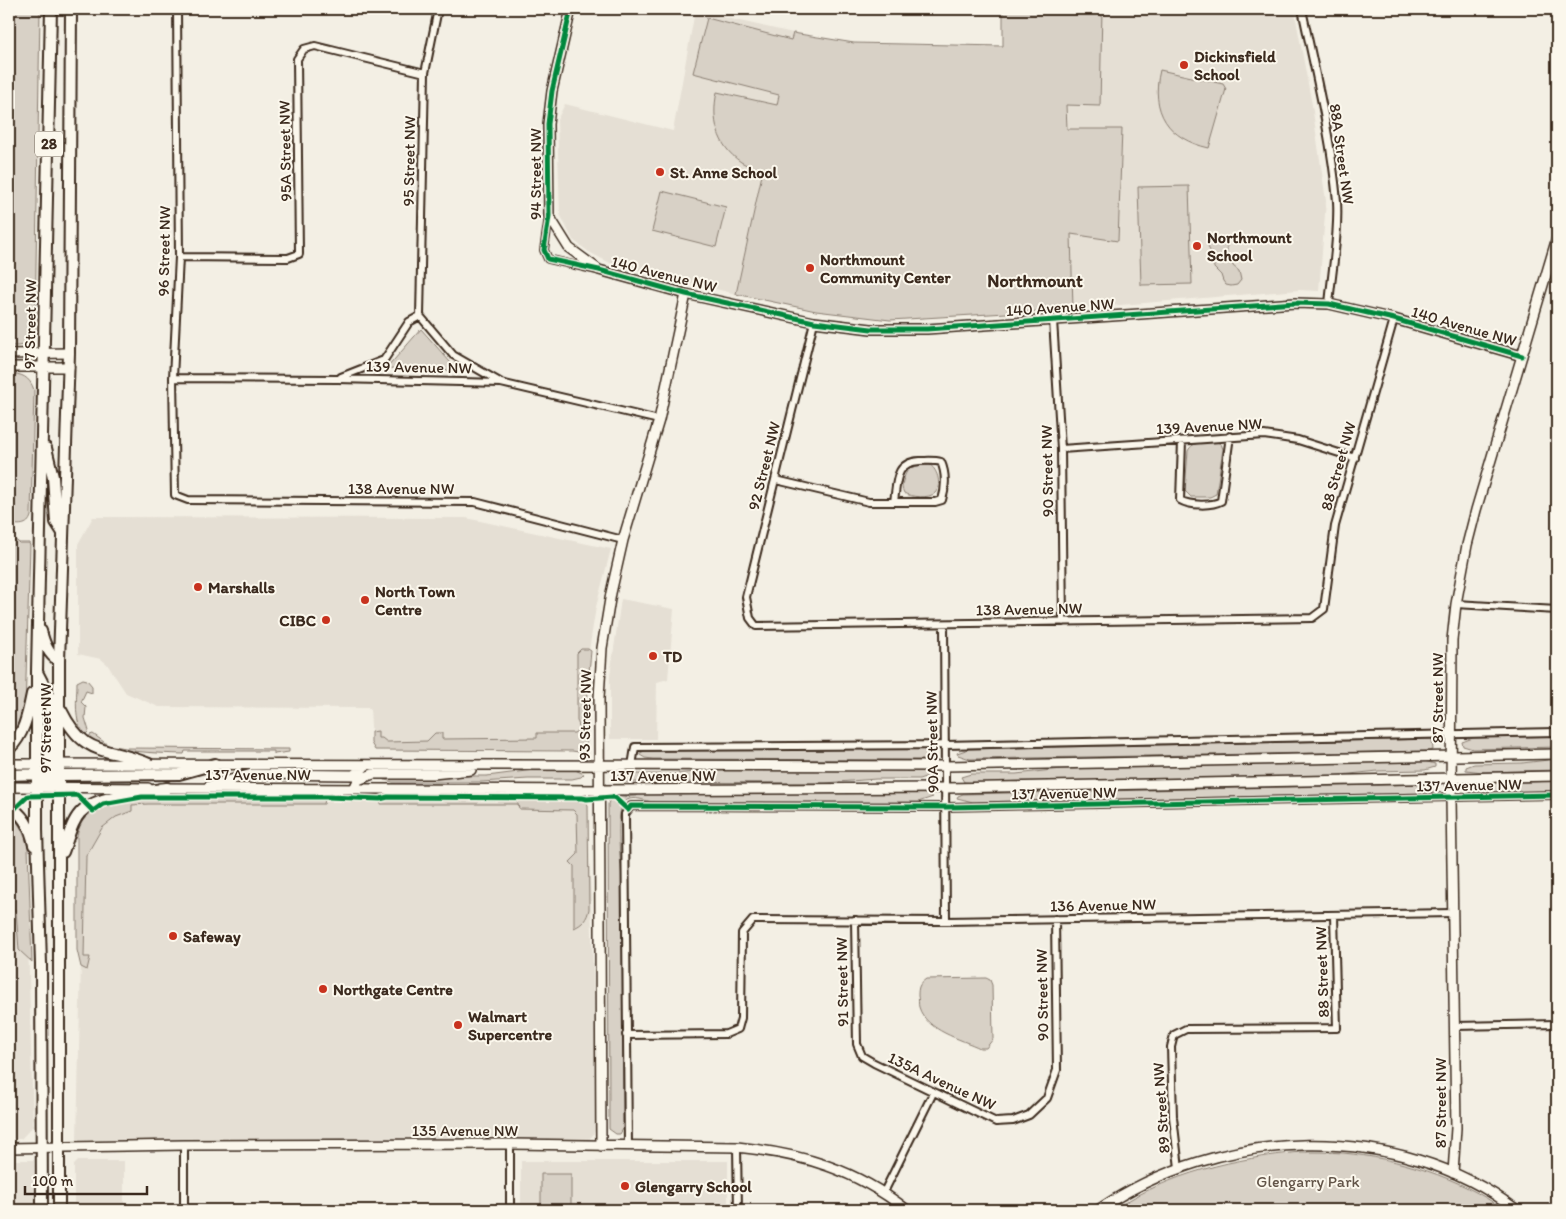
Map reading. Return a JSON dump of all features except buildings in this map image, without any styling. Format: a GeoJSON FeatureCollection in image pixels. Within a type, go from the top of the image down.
{"type":"FeatureCollection","features":[{"type":"Feature","properties":{"kind":"main road","name":"97 Street NW"},"geometry":{"type":"LineString","coordinates":[[42,1210],[37,671],[51,9]]}},
{"type":"Feature","properties":{"kind":"main road","name":"97 Street NW"},"geometry":{"type":"LineString","coordinates":[[61,1209],[60,787],[55,770],[60,706],[59,661],[69,367],[71,9]]}},
{"type":"Feature","properties":{"kind":"main road"},"geometry":{"type":"LineString","coordinates":[[42,435],[53,478],[56,522],[63,533]]}},
{"type":"Feature","properties":{"kind":"main road"},"geometry":{"type":"LineString","coordinates":[[38,615],[45,646],[59,661]]}},
{"type":"Feature","properties":{"kind":"main road"},"geometry":{"type":"LineString","coordinates":[[9,749],[17,740],[29,712],[37,671]]}},
{"type":"Feature","properties":{"kind":"main road"},"geometry":{"type":"LineString","coordinates":[[37,671],[50,697],[55,770]]}},
{"type":"Feature","properties":{"kind":"main road"},"geometry":{"type":"LineString","coordinates":[[60,706],[69,726],[86,743],[108,752],[134,757],[149,764]]}},
{"type":"Feature","properties":{"kind":"main road"},"geometry":{"type":"LineString","coordinates":[[9,775],[37,769],[179,774],[215,764]]}},
{"type":"Feature","properties":{"kind":"main road"},"geometry":{"type":"LineString","coordinates":[[37,786],[55,770]]}},
{"type":"Feature","properties":{"kind":"main road"},"geometry":{"type":"LineString","coordinates":[[60,860],[71,829],[79,814],[88,806],[99,801],[127,794],[146,793],[166,788]]}},
{"type":"Feature","properties":{"kind":"main road"},"geometry":{"type":"LineString","coordinates":[[9,806],[24,819],[32,837],[38,863]]}},
{"type":"Feature","properties":{"kind":"street","name":"96 Street NW"},"geometry":{"type":"LineString","coordinates":[[174,494],[173,378],[179,257],[178,9]]}},
{"type":"Feature","properties":{"kind":"street","name":"95 Street NW"},"geometry":{"type":"LineString","coordinates":[[420,316],[425,73],[438,9]]}},
{"type":"Feature","properties":{"kind":"street","name":"94 Street NW"},"geometry":{"type":"LineString","coordinates":[[571,9],[552,91],[548,124],[549,216],[544,250],[548,259],[599,270]]}},
{"type":"Feature","properties":{"kind":"street","name":"88A Street NW"},"geometry":{"type":"LineString","coordinates":[[1302,9],[1329,139],[1337,202],[1329,304]]}},
{"type":"Feature","properties":{"kind":"street","name":"95A Street NW"},"geometry":{"type":"LineString","coordinates":[[179,257],[288,258],[299,254],[297,59],[304,49],[315,46],[425,73]]}},
{"type":"Feature","properties":{"kind":"street","name":"94 Street NW"},"geometry":{"type":"LineString","coordinates":[[549,216],[568,248],[599,270]]}},
{"type":"Feature","properties":{"kind":"street","name":"87 Street NW"},"geometry":{"type":"LineString","coordinates":[[1452,1173],[1456,1128],[1452,640],[1456,604],[1467,545],[1476,510],[1555,251],[1557,238]]}},
{"type":"Feature","properties":{"kind":"street","name":"140 Avenue NW"},"geometry":{"type":"LineString","coordinates":[[599,270],[686,294],[814,322],[871,329],[927,329],[1295,303],[1329,304],[1394,319],[1522,356]]}},
{"type":"Feature","properties":{"kind":"street","name":"93 Street NW"},"geometry":{"type":"LineString","coordinates":[[602,1146],[599,698],[602,648],[611,593],[624,540],[659,420],[686,294]]}},
{"type":"Feature","properties":{"kind":"street"},"geometry":{"type":"LineString","coordinates":[[338,378],[384,360],[409,322],[420,316],[453,355],[502,383]]}},
{"type":"Feature","properties":{"kind":"street","name":"88 Street NW"},"geometry":{"type":"LineString","coordinates":[[1312,618],[1324,609],[1335,526],[1394,319]]}},
{"type":"Feature","properties":{"kind":"street","name":"90 Street NW"},"geometry":{"type":"LineString","coordinates":[[1053,320],[1061,448],[1063,622]]}},
{"type":"Feature","properties":{"kind":"street","name":"92 Street NW"},"geometry":{"type":"LineString","coordinates":[[750,618],[746,597],[814,322]]}},
{"type":"Feature","properties":{"kind":"street"},"geometry":{"type":"LineString","coordinates":[[9,354],[69,353]]}},
{"type":"Feature","properties":{"kind":"street"},"geometry":{"type":"LineString","coordinates":[[9,367],[69,367]]}},
{"type":"Feature","properties":{"kind":"street","name":"139 Avenue NW"},"geometry":{"type":"LineString","coordinates":[[173,378],[338,378],[502,383],[659,420]]}},
{"type":"Feature","properties":{"kind":"street","name":"139 Avenue NW"},"geometry":{"type":"LineString","coordinates":[[1061,448],[1264,435],[1298,440],[1355,458]]}},
{"type":"Feature","properties":{"kind":"street"},"geometry":{"type":"LineString","coordinates":[[1182,440],[1180,500],[1185,503],[1216,504],[1222,501],[1230,436]]}},
{"type":"Feature","properties":{"kind":"street"},"geometry":{"type":"LineString","coordinates":[[776,480],[869,502],[894,502],[935,502],[942,500],[944,493],[944,469],[940,462],[912,461],[904,464],[899,472],[894,502]]}},
{"type":"Feature","properties":{"kind":"street","name":"138 Avenue NW"},"geometry":{"type":"LineString","coordinates":[[174,494],[188,500],[475,502],[624,540]]}},
{"type":"Feature","properties":{"kind":"street"},"geometry":{"type":"LineString","coordinates":[[1456,604],[1557,610]]}},
{"type":"Feature","properties":{"kind":"street","name":"138 Avenue NW"},"geometry":{"type":"LineString","coordinates":[[750,618],[756,626],[1312,618]]}},
{"type":"Feature","properties":{"kind":"street","name":"90A Street NW"},"geometry":{"type":"LineString","coordinates":[[944,624],[946,921]]}},
{"type":"Feature","properties":{"kind":"street","name":"137 Avenue NW"},"geometry":{"type":"LineString","coordinates":[[632,766],[635,748],[945,745],[1557,732]]}},
{"type":"Feature","properties":{"kind":"street","name":"137 Avenue NW"},"geometry":{"type":"LineString","coordinates":[[55,770],[149,764],[946,766],[1557,754]]}},
{"type":"Feature","properties":{"kind":"street"},"geometry":{"type":"LineString","coordinates":[[9,764],[37,769]]}},
{"type":"Feature","properties":{"kind":"street"},"geometry":{"type":"LineString","coordinates":[[201,788],[252,774],[353,775],[360,772],[366,765]]}},
{"type":"Feature","properties":{"kind":"street"},"geometry":{"type":"LineString","coordinates":[[354,789],[358,780],[373,774],[433,774],[513,765]]}},
{"type":"Feature","properties":{"kind":"street","name":"137 Avenue NW"},"geometry":{"type":"LineString","coordinates":[[9,787],[600,790],[946,788],[1557,776]]}},
{"type":"Feature","properties":{"kind":"street","name":"137 Avenue NW"},"geometry":{"type":"LineString","coordinates":[[626,1035],[625,814],[631,806],[946,807],[1557,795]]}},
{"type":"Feature","properties":{"kind":"street","name":"136 Avenue NW"},"geometry":{"type":"LineString","coordinates":[[626,1035],[726,1034],[738,1029],[741,1018],[742,933],[753,920],[946,921],[1453,913]]}},
{"type":"Feature","properties":{"kind":"street","name":"88 Street NW"},"geometry":{"type":"LineString","coordinates":[[1170,1047],[1174,1035],[1186,1029],[1337,1028],[1334,916]]}},
{"type":"Feature","properties":{"kind":"street","name":"90 Street NW"},"geometry":{"type":"LineString","coordinates":[[1055,919],[1057,1070]]}},
{"type":"Feature","properties":{"kind":"street","name":"91 Street NW"},"geometry":{"type":"LineString","coordinates":[[855,920],[857,1044]]}},
{"type":"Feature","properties":{"kind":"street"},"geometry":{"type":"LineString","coordinates":[[1455,1026],[1557,1024]]}},
{"type":"Feature","properties":{"kind":"street"},"geometry":{"type":"LineString","coordinates":[[626,1035],[628,1146]]}},
{"type":"Feature","properties":{"kind":"street","name":"135A Avenue NW"},"geometry":{"type":"LineString","coordinates":[[857,1044],[862,1056],[874,1064],[996,1122],[1013,1121],[1029,1115],[1048,1098],[1057,1070]]}},
{"type":"Feature","properties":{"kind":"street","name":"89 Street NW"},"geometry":{"type":"LineString","coordinates":[[1170,1047],[1173,1117],[1180,1168]]}},
{"type":"Feature","properties":{"kind":"street"},"geometry":{"type":"LineString","coordinates":[[884,1192],[933,1093]]}},
{"type":"Feature","properties":{"kind":"street"},"geometry":{"type":"LineString","coordinates":[[510,1144],[510,1210]]}},
{"type":"Feature","properties":{"kind":"street","name":"135 Avenue NW"},"geometry":{"type":"LineString","coordinates":[[9,1148],[184,1145],[510,1144],[737,1147],[766,1150],[816,1162],[852,1175],[884,1192],[908,1210]]}},
{"type":"Feature","properties":{"kind":"street"},"geometry":{"type":"LineString","coordinates":[[184,1145],[184,1210]]}},
{"type":"Feature","properties":{"kind":"street"},"geometry":{"type":"LineString","coordinates":[[1098,1210],[1114,1199],[1180,1168],[1214,1157],[1280,1146],[1325,1145],[1349,1146],[1400,1155],[1452,1173],[1495,1195],[1518,1210]]}},
{"type":"Feature","properties":{"kind":"street"},"geometry":{"type":"LineString","coordinates":[[737,1147],[738,1210]]}},
{"type":"Feature","properties":{"kind":"shaded area","name":"Northmount School"},"geometry":{"type":"Polygon","coordinates":[[[1060,9],[1294,9],[1312,105],[1326,201],[1319,291],[1299,290],[1073,309],[1067,123],[1060,9]]]}},
{"type":"Feature","properties":{"kind":"shaded area","name":"St. Anne School"},"geometry":{"type":"Polygon","coordinates":[[[695,11],[793,33],[736,294],[610,263],[589,252],[573,240],[560,214],[557,120],[565,104],[673,131],[695,11]]]}},
{"type":"Feature","properties":{"kind":"shaded area"},"geometry":{"type":"Polygon","coordinates":[[[93,517],[466,518],[611,549],[596,607],[587,663],[587,738],[372,744],[370,708],[159,707],[126,693],[107,664],[101,659],[78,654],[78,544],[93,517]]]}},
{"type":"Feature","properties":{"kind":"shaded area"},"geometry":{"type":"Polygon","coordinates":[[[621,599],[674,609],[668,679],[657,682],[656,739],[610,739],[610,676],[621,599]]]}},
{"type":"Feature","properties":{"kind":"shaded area"},"geometry":{"type":"Polygon","coordinates":[[[584,800],[588,805],[598,1128],[588,1141],[77,1140],[83,869],[86,856],[102,828],[116,817],[132,811],[132,805],[161,803],[584,800]]]}},
{"type":"Feature","properties":{"kind":"shaded area"},"geometry":{"type":"Polygon","coordinates":[[[9,844],[26,860],[33,1126],[21,1139],[9,1139],[9,844]]]}},
{"type":"Feature","properties":{"kind":"shaded area"},"geometry":{"type":"Polygon","coordinates":[[[9,1160],[34,1160],[35,1210],[9,1210],[9,1160]]]}},
{"type":"Feature","properties":{"kind":"shaded area"},"geometry":{"type":"Polygon","coordinates":[[[78,1161],[124,1161],[124,1204],[119,1209],[78,1209],[74,1206],[74,1165],[78,1161]]]}},
{"type":"Feature","properties":{"kind":"shaded area","name":"Glengarry School"},"geometry":{"type":"Polygon","coordinates":[[[521,1161],[728,1161],[728,1210],[521,1210],[521,1161]]]}},
{"type":"Feature","properties":{"kind":"green space"},"geometry":{"type":"Polygon","coordinates":[[[9,9],[40,9],[35,331],[31,343],[18,346],[9,346],[9,9]]]}},
{"type":"Feature","properties":{"kind":"green space"},"geometry":{"type":"Polygon","coordinates":[[[1003,9],[1102,9],[1100,106],[1066,105],[1067,129],[1122,129],[1118,241],[1071,234],[1073,309],[890,320],[816,311],[736,294],[763,170],[741,162],[733,156],[721,140],[715,112],[717,92],[777,105],[779,95],[693,73],[707,18],[791,40],[793,33],[854,43],[1003,46],[1003,9]]]}},
{"type":"Feature","properties":{"kind":"green space"},"geometry":{"type":"Polygon","coordinates":[[[1160,70],[1223,84],[1226,89],[1209,148],[1183,138],[1165,121],[1160,111],[1158,99],[1160,70]]]}},
{"type":"Feature","properties":{"kind":"green space"},"geometry":{"type":"Polygon","coordinates":[[[1189,186],[1192,284],[1141,285],[1138,187],[1189,186]]]}},
{"type":"Feature","properties":{"kind":"green space"},"geometry":{"type":"Polygon","coordinates":[[[662,191],[726,207],[716,247],[652,231],[662,191]]]}},
{"type":"Feature","properties":{"kind":"green space"},"geometry":{"type":"Polygon","coordinates":[[[1218,237],[1227,243],[1227,254],[1232,260],[1233,266],[1239,271],[1241,280],[1237,285],[1226,285],[1221,275],[1214,268],[1213,256],[1208,247],[1212,240],[1218,237]]]}},
{"type":"Feature","properties":{"kind":"green space"},"geometry":{"type":"Polygon","coordinates":[[[421,329],[458,371],[387,368],[421,329]]]}},
{"type":"Feature","properties":{"kind":"green space"},"geometry":{"type":"Polygon","coordinates":[[[9,374],[17,374],[24,377],[30,382],[34,390],[31,516],[28,522],[19,525],[9,524],[9,374]]]}},
{"type":"Feature","properties":{"kind":"green space"},"geometry":{"type":"Polygon","coordinates":[[[1217,442],[1221,444],[1223,449],[1216,494],[1210,497],[1191,497],[1185,491],[1188,451],[1190,447],[1196,444],[1217,442]]]}},
{"type":"Feature","properties":{"kind":"green space"},"geometry":{"type":"Polygon","coordinates":[[[930,465],[933,467],[939,482],[935,493],[920,497],[904,493],[902,484],[908,470],[918,466],[930,465]]]}},
{"type":"Feature","properties":{"kind":"green space"},"geometry":{"type":"Polygon","coordinates":[[[9,540],[29,543],[30,546],[25,710],[19,729],[9,743],[9,540]]]}},
{"type":"Feature","properties":{"kind":"green space"},"geometry":{"type":"Polygon","coordinates":[[[581,649],[591,651],[588,683],[587,741],[584,749],[579,752],[375,750],[371,743],[371,732],[378,731],[378,738],[382,738],[387,742],[427,741],[435,733],[442,733],[442,739],[537,738],[537,733],[574,733],[579,726],[577,721],[577,653],[581,649]]]}},
{"type":"Feature","properties":{"kind":"green space"},"geometry":{"type":"Polygon","coordinates":[[[83,679],[87,680],[92,686],[92,693],[86,691],[81,702],[86,707],[85,718],[89,731],[85,735],[81,730],[76,710],[77,682],[83,679]]]}},
{"type":"Feature","properties":{"kind":"green space"},"geometry":{"type":"Polygon","coordinates":[[[93,734],[108,745],[126,748],[289,749],[289,752],[274,754],[274,751],[185,751],[184,754],[125,750],[89,741],[90,735],[93,734]]]}},
{"type":"Feature","properties":{"kind":"green space"},"geometry":{"type":"Polygon","coordinates":[[[1557,736],[1557,747],[1473,749],[1463,746],[1462,742],[1473,738],[1557,736]]]}},
{"type":"Feature","properties":{"kind":"green space"},"geometry":{"type":"Polygon","coordinates":[[[1432,739],[1433,750],[1428,751],[970,759],[957,753],[969,749],[1432,739]]]}},
{"type":"Feature","properties":{"kind":"green space"},"geometry":{"type":"Polygon","coordinates":[[[649,749],[921,749],[935,752],[930,758],[924,760],[653,759],[640,755],[640,753],[649,749]]]}},
{"type":"Feature","properties":{"kind":"green space"},"geometry":{"type":"Polygon","coordinates":[[[1557,759],[1557,770],[1483,772],[1466,770],[1466,767],[1474,764],[1522,763],[1557,759]]]}},
{"type":"Feature","properties":{"kind":"green space"},"geometry":{"type":"Polygon","coordinates":[[[1424,761],[1435,764],[1435,767],[1425,770],[1378,771],[1331,776],[973,783],[964,782],[961,777],[971,774],[1016,774],[1062,769],[1424,761]]]}},
{"type":"Feature","properties":{"kind":"green space"},"geometry":{"type":"Polygon","coordinates":[[[534,770],[575,770],[584,774],[581,777],[572,779],[481,782],[393,782],[377,778],[379,776],[487,776],[534,770]]]}},
{"type":"Feature","properties":{"kind":"green space"},"geometry":{"type":"Polygon","coordinates":[[[724,770],[921,770],[929,772],[931,775],[919,779],[876,779],[825,783],[625,782],[614,779],[615,776],[624,774],[670,774],[724,770]]]}},
{"type":"Feature","properties":{"kind":"green space"},"geometry":{"type":"Polygon","coordinates":[[[1557,781],[1557,791],[1467,791],[1467,788],[1493,786],[1493,783],[1557,781]]]}},
{"type":"Feature","properties":{"kind":"green space"},"geometry":{"type":"Polygon","coordinates":[[[1429,784],[1436,786],[1437,791],[1428,793],[973,802],[957,798],[963,794],[1429,784]]]}},
{"type":"Feature","properties":{"kind":"green space"},"geometry":{"type":"Polygon","coordinates":[[[638,793],[923,793],[933,797],[918,802],[653,802],[633,798],[627,800],[620,813],[619,824],[622,879],[623,1129],[620,1134],[616,1134],[609,1129],[608,804],[610,799],[614,801],[620,797],[637,796],[638,793]]]}},
{"type":"Feature","properties":{"kind":"green space"},"geometry":{"type":"Polygon","coordinates":[[[146,798],[325,799],[324,804],[132,805],[132,811],[116,817],[102,828],[86,856],[84,957],[90,957],[87,970],[81,967],[77,950],[77,836],[79,828],[86,817],[101,808],[119,802],[146,798]]]}},
{"type":"Feature","properties":{"kind":"green space"},"geometry":{"type":"Polygon","coordinates":[[[389,798],[584,800],[588,805],[589,909],[586,918],[574,928],[574,866],[570,862],[578,854],[577,814],[573,810],[519,809],[518,804],[381,804],[381,800],[389,798]]]}},
{"type":"Feature","properties":{"kind":"green space"},"geometry":{"type":"Polygon","coordinates":[[[9,813],[22,829],[28,848],[32,962],[19,950],[16,910],[9,910],[13,861],[9,848],[9,813]]]}},
{"type":"Feature","properties":{"kind":"green space"},"geometry":{"type":"Polygon","coordinates":[[[986,978],[990,980],[992,985],[993,1039],[986,1048],[980,1048],[945,1033],[936,1028],[923,1015],[919,1006],[918,990],[920,984],[926,979],[986,978]]]}},
{"type":"Feature","properties":{"kind":"green space","name":"Glengarry Park"},"geometry":{"type":"Polygon","coordinates":[[[1301,1152],[1343,1153],[1385,1159],[1427,1171],[1468,1188],[1504,1210],[1113,1210],[1157,1186],[1203,1169],[1252,1158],[1301,1152]]]}},
{"type":"Feature","properties":{"kind":"green space"},"geometry":{"type":"Polygon","coordinates":[[[541,1174],[571,1174],[571,1210],[541,1210],[541,1174]]]}},
{"type":"Feature","properties":{"kind":"cycle path"},"geometry":{"type":"LineString","coordinates":[[571,9],[552,91],[548,124],[549,216],[544,250],[548,259],[599,270],[686,294],[814,322],[871,329],[927,329],[1295,303],[1329,304],[1394,319],[1522,356]]}},
{"type":"Feature","properties":{"kind":"cycle path"},"geometry":{"type":"LineString","coordinates":[[9,812],[28,796],[77,795],[93,811],[103,804],[142,797],[328,797],[380,799],[388,797],[587,799],[612,797],[628,810],[631,806],[946,807],[1557,795]]}},
{"type":"Feature","properties":{"kind":"place","name":"Dickinsfield School"},"geometry":{"type":"Point","coordinates":[1184,65]}},
{"type":"Feature","properties":{"kind":"place","name":"St. Anne School"},"geometry":{"type":"Point","coordinates":[660,172]}},
{"type":"Feature","properties":{"kind":"place","name":"Northmount School"},"geometry":{"type":"Point","coordinates":[1197,246]}},
{"type":"Feature","properties":{"kind":"place","name":"Northmount Community Center"},"geometry":{"type":"Point","coordinates":[810,268]}},
{"type":"Feature","properties":{"kind":"place","name":"Marshalls"},"geometry":{"type":"Point","coordinates":[198,587]}},
{"type":"Feature","properties":{"kind":"place","name":"North Town Centre"},"geometry":{"type":"Point","coordinates":[365,600]}},
{"type":"Feature","properties":{"kind":"place","name":"CIBC"},"geometry":{"type":"Point","coordinates":[326,620]}},
{"type":"Feature","properties":{"kind":"place","name":"TD"},"geometry":{"type":"Point","coordinates":[653,656]}},
{"type":"Feature","properties":{"kind":"place","name":"Safeway"},"geometry":{"type":"Point","coordinates":[173,936]}},
{"type":"Feature","properties":{"kind":"place","name":"Northgate Centre"},"geometry":{"type":"Point","coordinates":[323,989]}},
{"type":"Feature","properties":{"kind":"place","name":"Walmart Supercentre"},"geometry":{"type":"Point","coordinates":[458,1025]}},
{"type":"Feature","properties":{"kind":"place","name":"Glengarry School"},"geometry":{"type":"Point","coordinates":[625,1186]}},
{"type":"Feature","properties":{"kind":"district","name":"Northmount"},"geometry":{"type":"Point","coordinates":[1035,281]}}]}
